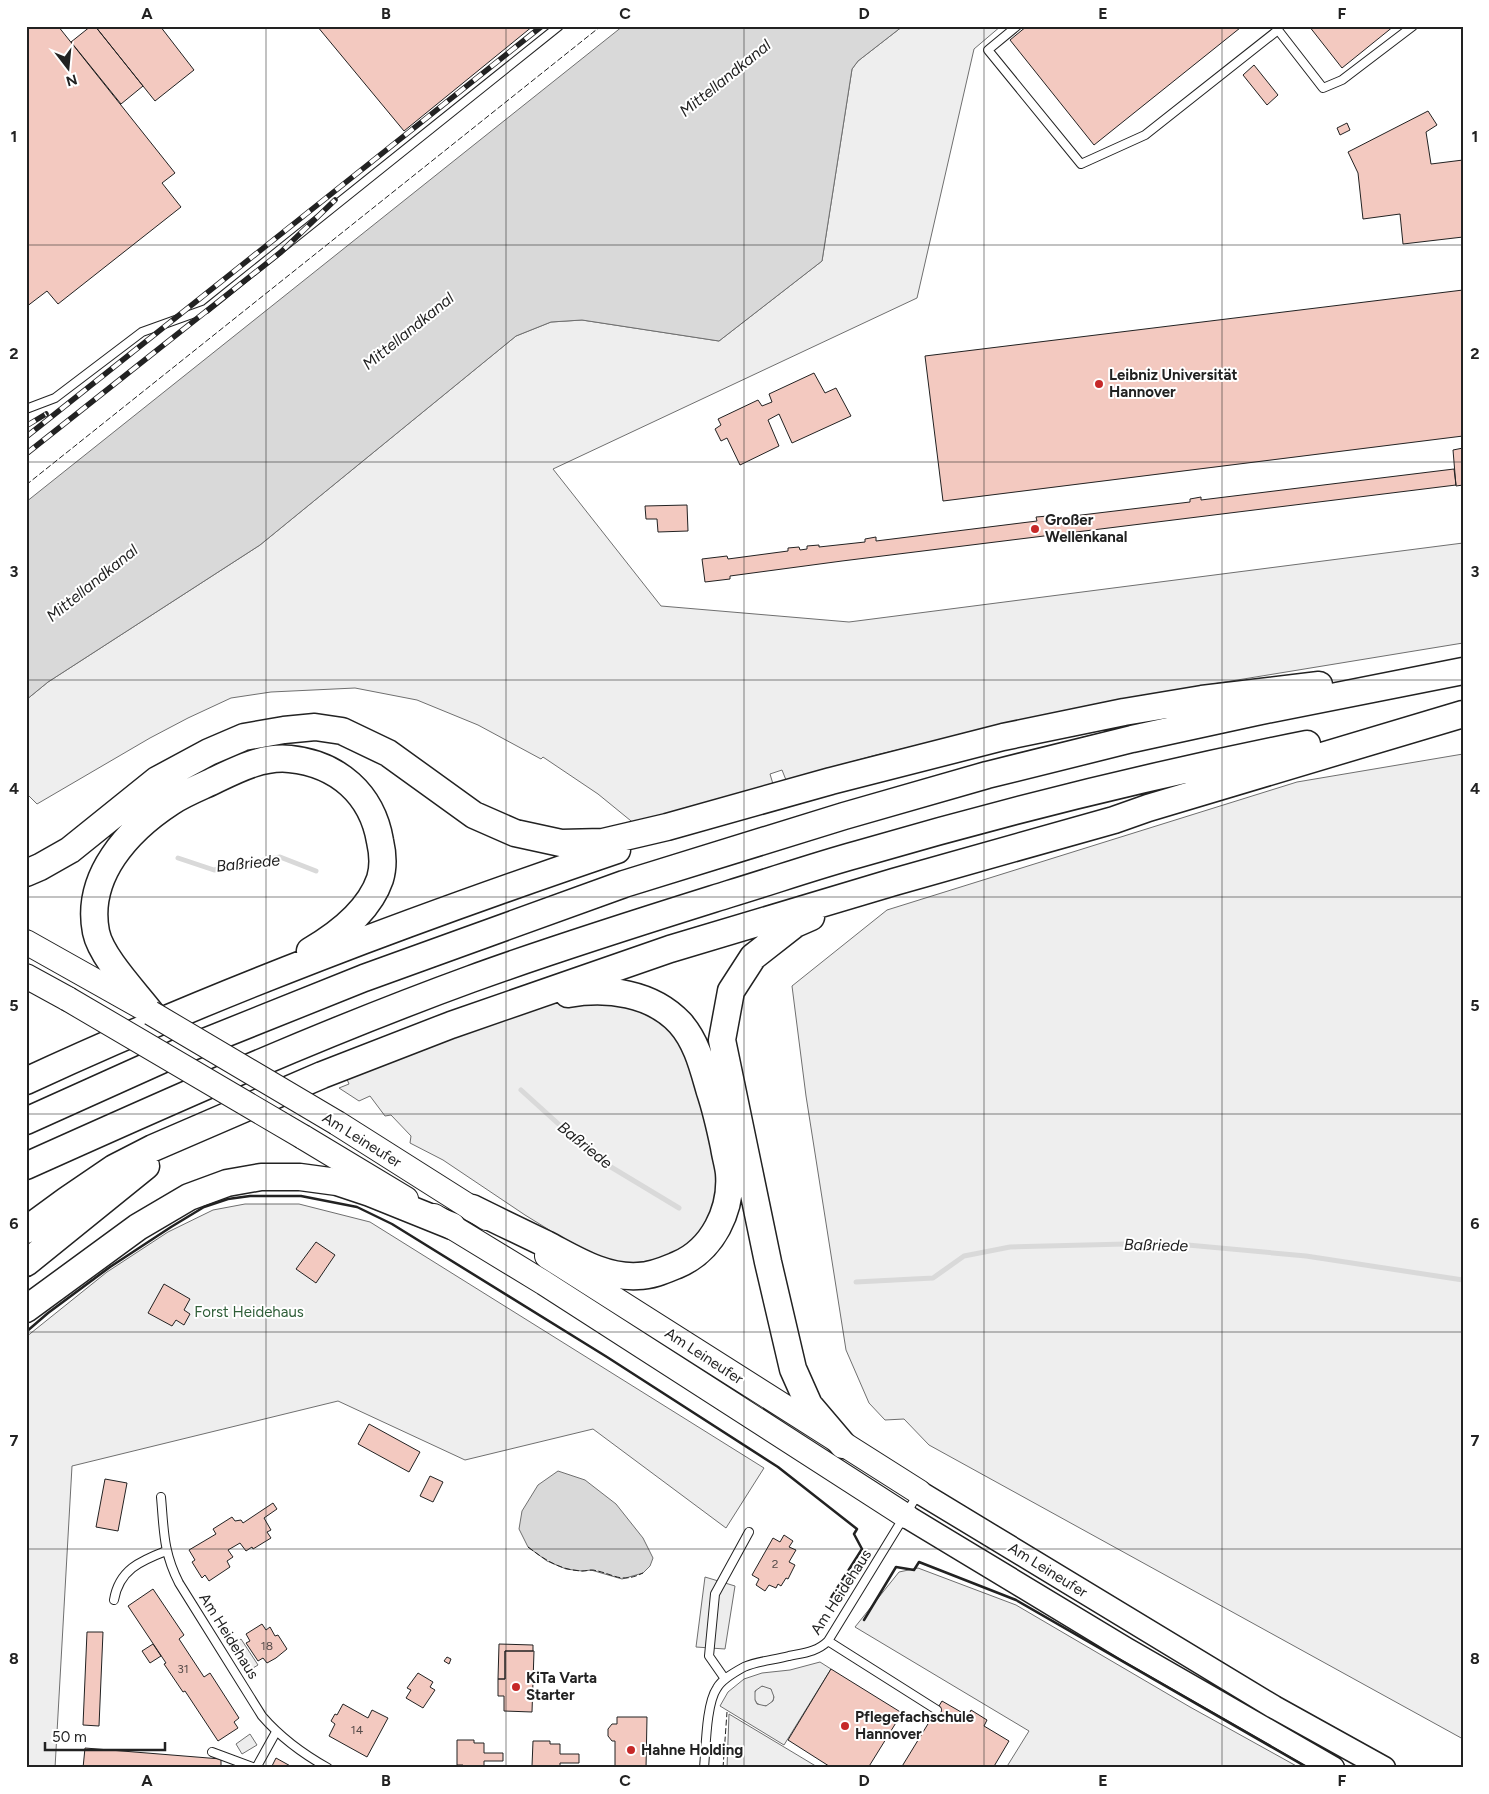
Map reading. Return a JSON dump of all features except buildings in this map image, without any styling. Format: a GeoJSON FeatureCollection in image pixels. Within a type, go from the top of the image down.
{"type":"FeatureCollection","features":[{"type":"Feature","properties":{"kind":"highway"},"geometry":{"type":"LineString","coordinates":[[26,1121],[177,1053],[355,982],[624,884],[844,816],[987,775],[1132,739],[1463,672]]}},
{"type":"Feature","properties":{"kind":"highway"},"geometry":{"type":"LineString","coordinates":[[26,873],[70,850],[157,780],[209,752],[244,737],[284,730],[314,727],[342,731],[388,754],[474,815],[515,833],[561,843],[603,842],[1003,737],[1124,712],[1202,698],[1298,686],[1432,677]]}},
{"type":"Feature","properties":{"kind":"highway"},"geometry":{"type":"LineString","coordinates":[[26,1230],[114,1168],[205,1124],[322,1075],[451,1025],[670,949],[894,882],[1114,820],[1148,808],[1463,713]]}},
{"type":"Feature","properties":{"kind":"highway"},"geometry":{"type":"LineString","coordinates":[[26,1166],[201,1088],[379,1015],[472,979],[638,923],[858,854],[1010,812],[1210,765],[1463,713]]}},
{"type":"Feature","properties":{"kind":"highway"},"geometry":{"type":"LineString","coordinates":[[111,980],[106,954],[96,933],[95,908],[99,886],[107,866],[134,829],[172,801],[260,760],[288,758],[313,762],[350,783],[366,802],[379,833],[383,856],[380,877],[372,895],[347,926],[312,950],[227,994]]}},
{"type":"Feature","properties":{"kind":"highway"},"geometry":{"type":"LineString","coordinates":[[26,1081],[227,994],[487,894],[730,810]]}},
{"type":"Feature","properties":{"kind":"highway"},"geometry":{"type":"LineString","coordinates":[[843,1445],[809,1405],[793,1369],[768,1262],[722,1040],[731,991],[753,957],[795,924],[894,882]]}},
{"type":"Feature","properties":{"kind":"highway"},"geometry":{"type":"LineString","coordinates":[[26,942],[111,980],[151,1013]]}},
{"type":"Feature","properties":{"kind":"highway","name":"Am Leineufer"},"geometry":{"type":"LineString","coordinates":[[26,976],[452,1226],[606,1322],[906,1516]]}},
{"type":"Feature","properties":{"kind":"highway"},"geometry":{"type":"LineString","coordinates":[[451,1025],[541,1000],[579,992],[612,991],[643,999],[664,1010],[680,1023],[699,1057],[715,1106],[729,1173],[726,1210],[702,1250],[683,1263],[638,1276],[620,1275],[596,1269],[472,1208]]}},
{"type":"Feature","properties":{"kind":"highway","name":"Am Leineufer"},"geometry":{"type":"LineString","coordinates":[[151,1013],[337,1124],[472,1208],[919,1492]]}},
{"type":"Feature","properties":{"kind":"highway"},"geometry":{"type":"LineString","coordinates":[[26,1263],[132,1175],[205,1124]]}},
{"type":"Feature","properties":{"kind":"highway"},"geometry":{"type":"LineString","coordinates":[[26,1309],[138,1228],[189,1197],[227,1183],[261,1177],[300,1177],[337,1182],[370,1193],[452,1226]]}},
{"type":"Feature","properties":{"kind":"main road","name":"Am Leineufer"},"geometry":{"type":"LineString","coordinates":[[919,1492],[1266,1702],[1384,1768]]}},
{"type":"Feature","properties":{"kind":"main road","name":"Am Leineufer"},"geometry":{"type":"LineString","coordinates":[[906,1516],[1126,1649],[1334,1768]]}},
{"type":"Feature","properties":{"kind":"lane"},"geometry":{"type":"LineString","coordinates":[[26,409],[55,398],[142,332],[206,309],[559,26]]}},
{"type":"Feature","properties":{"kind":"lane"},"geometry":{"type":"LineString","coordinates":[[1017,26],[988,50],[1080,164],[1145,135],[1278,30],[1323,88],[1342,80],[1413,26]]}},
{"type":"Feature","properties":{"kind":"lane","name":"Am Heidehaus"},"geometry":{"type":"LineString","coordinates":[[704,1768],[709,1715],[713,1696],[717,1688],[725,1679],[744,1667],[758,1662],[810,1652],[828,1641],[919,1492]]}},
{"type":"Feature","properties":{"kind":"lane","name":"Am Heidehaus"},"geometry":{"type":"LineString","coordinates":[[161,1497],[166,1551],[179,1583],[262,1716],[276,1732],[328,1768]]}},
{"type":"Feature","properties":{"kind":"lane"},"geometry":{"type":"LineString","coordinates":[[725,1679],[709,1656],[714,1594],[749,1532]]}},
{"type":"Feature","properties":{"kind":"lane"},"geometry":{"type":"LineString","coordinates":[[114,1600],[118,1585],[131,1568],[145,1559],[166,1551]]}},
{"type":"Feature","properties":{"kind":"lane"},"geometry":{"type":"LineString","coordinates":[[828,1641],[937,1710]]}},
{"type":"Feature","properties":{"kind":"lane"},"geometry":{"type":"LineString","coordinates":[[212,1752],[255,1768],[276,1732]]}},
{"type":"Feature","properties":{"kind":"green space"},"geometry":{"type":"Polygon","coordinates":[[[903,26],[1001,26],[974,49],[917,298],[553,469],[661,606],[849,622],[1463,543],[1463,643],[1158,693],[1020,721],[876,755],[786,780],[782,770],[770,774],[773,784],[636,825],[598,794],[543,757],[541,759],[478,725],[417,700],[355,688],[271,692],[231,698],[150,738],[37,804],[26,793],[26,700],[48,682],[260,545],[516,336],[551,322],[582,320],[719,341],[822,261],[852,69],[858,61],[903,26]]]}},
{"type":"Feature","properties":{"kind":"green space"},"geometry":{"type":"Polygon","coordinates":[[[1463,754],[1463,1739],[929,1445],[904,1419],[885,1420],[869,1403],[846,1350],[806,1096],[792,986],[887,910],[1297,782],[1463,754]]]}},
{"type":"Feature","properties":{"kind":"green space"},"geometry":{"type":"Polygon","coordinates":[[[611,997],[666,1023],[693,1063],[719,1166],[714,1206],[701,1231],[683,1248],[663,1259],[625,1264],[585,1252],[525,1215],[443,1160],[410,1143],[411,1136],[391,1115],[385,1116],[370,1096],[359,1101],[339,1088],[349,1084],[346,1077],[526,1010],[560,1000],[611,997]]]}},
{"type":"Feature","properties":{"kind":"green space","name":"Forst Heidehaus"},"geometry":{"type":"Polygon","coordinates":[[[245,1204],[299,1204],[370,1222],[764,1468],[726,1528],[593,1429],[465,1460],[338,1401],[72,1466],[55,1768],[26,1768],[26,1337],[107,1272],[168,1232],[213,1210],[245,1204]]]}},
{"type":"Feature","properties":{"kind":"green space"},"geometry":{"type":"Polygon","coordinates":[[[918,1568],[1016,1605],[1190,1707],[1300,1768],[1006,1768],[1029,1731],[855,1627],[899,1572],[918,1568]]]}},
{"type":"Feature","properties":{"kind":"green space"},"geometry":{"type":"Polygon","coordinates":[[[764,1686],[771,1689],[774,1696],[771,1703],[764,1706],[757,1703],[754,1696],[757,1689],[764,1686]]]}},
{"type":"Feature","properties":{"kind":"green space"},"geometry":{"type":"Polygon","coordinates":[[[729,1714],[819,1768],[727,1768],[729,1714]]]}},
{"type":"Feature","properties":{"kind":"shaded area"},"geometry":{"type":"Polygon","coordinates":[[[705,1577],[735,1586],[725,1649],[696,1647],[705,1577]]]}},
{"type":"Feature","properties":{"kind":"shaded area"},"geometry":{"type":"Polygon","coordinates":[[[241,1639],[258,1665],[248,1671],[232,1646],[241,1639]]]}},
{"type":"Feature","properties":{"kind":"shaded area"},"geometry":{"type":"Polygon","coordinates":[[[820,1662],[831,1669],[784,1745],[720,1706],[728,1692],[744,1679],[762,1673],[790,1670],[820,1662]],[[762,1686],[755,1691],[757,1704],[766,1706],[773,1701],[774,1697],[771,1689],[762,1686]]]}},
{"type":"Feature","properties":{"kind":"shaded area"},"geometry":{"type":"Polygon","coordinates":[[[250,1734],[257,1745],[242,1754],[236,1744],[250,1734]]]}},
{"type":"Feature","properties":{"kind":"water","name":"Mittellandkanal"},"geometry":{"type":"Polygon","coordinates":[[[623,26],[903,26],[858,61],[852,69],[822,261],[719,341],[582,320],[551,322],[516,336],[260,545],[48,682],[26,700],[26,502],[623,26]]]}},
{"type":"Feature","properties":{"kind":"water"},"geometry":{"type":"Polygon","coordinates":[[[558,1471],[585,1480],[616,1504],[643,1538],[653,1558],[650,1566],[643,1573],[622,1579],[591,1570],[566,1569],[547,1561],[528,1547],[519,1529],[522,1511],[538,1485],[558,1471]]]}},
{"type":"Feature","properties":{"kind":"waterway","name":"Baßriede"},"geometry":{"type":"LineString","coordinates":[[178,858],[214,870],[280,857],[316,871]]}},
{"type":"Feature","properties":{"kind":"waterway","name":"Baßriede"},"geometry":{"type":"LineString","coordinates":[[521,1090],[596,1158],[679,1208]]}},
{"type":"Feature","properties":{"kind":"waterway","name":"Baßriede"},"geometry":{"type":"LineString","coordinates":[[856,1282],[933,1278],[964,1256],[1010,1247],[1166,1243],[1306,1256],[1463,1280]]}},
{"type":"Feature","properties":{"kind":"railway"},"geometry":{"type":"LineString","coordinates":[[26,437],[542,26]]}},
{"type":"Feature","properties":{"kind":"railway"},"geometry":{"type":"LineString","coordinates":[[26,454],[281,252],[335,200]]}},
{"type":"Feature","properties":{"kind":"railway"},"geometry":{"type":"LineString","coordinates":[[26,426],[46,414]]}},
{"type":"Feature","properties":{"kind":"fence"},"geometry":{"type":"LineString","coordinates":[[26,485],[601,26]]}},
{"type":"Feature","properties":{"kind":"fence"},"geometry":{"type":"LineString","coordinates":[[528,1547],[547,1560],[567,1569],[593,1570],[623,1578],[643,1573]]}},
{"type":"Feature","properties":{"kind":"fence"},"geometry":{"type":"LineString","coordinates":[[723,1768],[727,1712]]}},
{"type":"Feature","properties":{"kind":"wall"},"geometry":{"type":"LineString","coordinates":[[26,1332],[48,1313],[110,1267],[204,1207],[228,1199],[250,1196],[301,1196],[357,1207],[392,1224],[607,1357],[778,1467],[857,1529],[854,1534],[862,1549],[829,1601]]}},
{"type":"Feature","properties":{"kind":"wall"},"geometry":{"type":"LineString","coordinates":[[864,1620],[896,1567],[914,1570],[919,1562],[1016,1600],[1308,1768]]}},
{"type":"Feature","properties":{"kind":"place","name":"Leibniz Universität Hannover"},"geometry":{"type":"Point","coordinates":[1099,384]}},
{"type":"Feature","properties":{"kind":"place","name":"Großer Wellenkanal"},"geometry":{"type":"Point","coordinates":[1035,529]}},
{"type":"Feature","properties":{"kind":"place","name":"KiTa Varta Starter"},"geometry":{"type":"Point","coordinates":[516,1687]}},
{"type":"Feature","properties":{"kind":"place","name":"Pflegefachschule Hannover"},"geometry":{"type":"Point","coordinates":[845,1726]}},
{"type":"Feature","properties":{"kind":"place","name":"Hahne Holding"},"geometry":{"type":"Point","coordinates":[631,1750]}}]}
